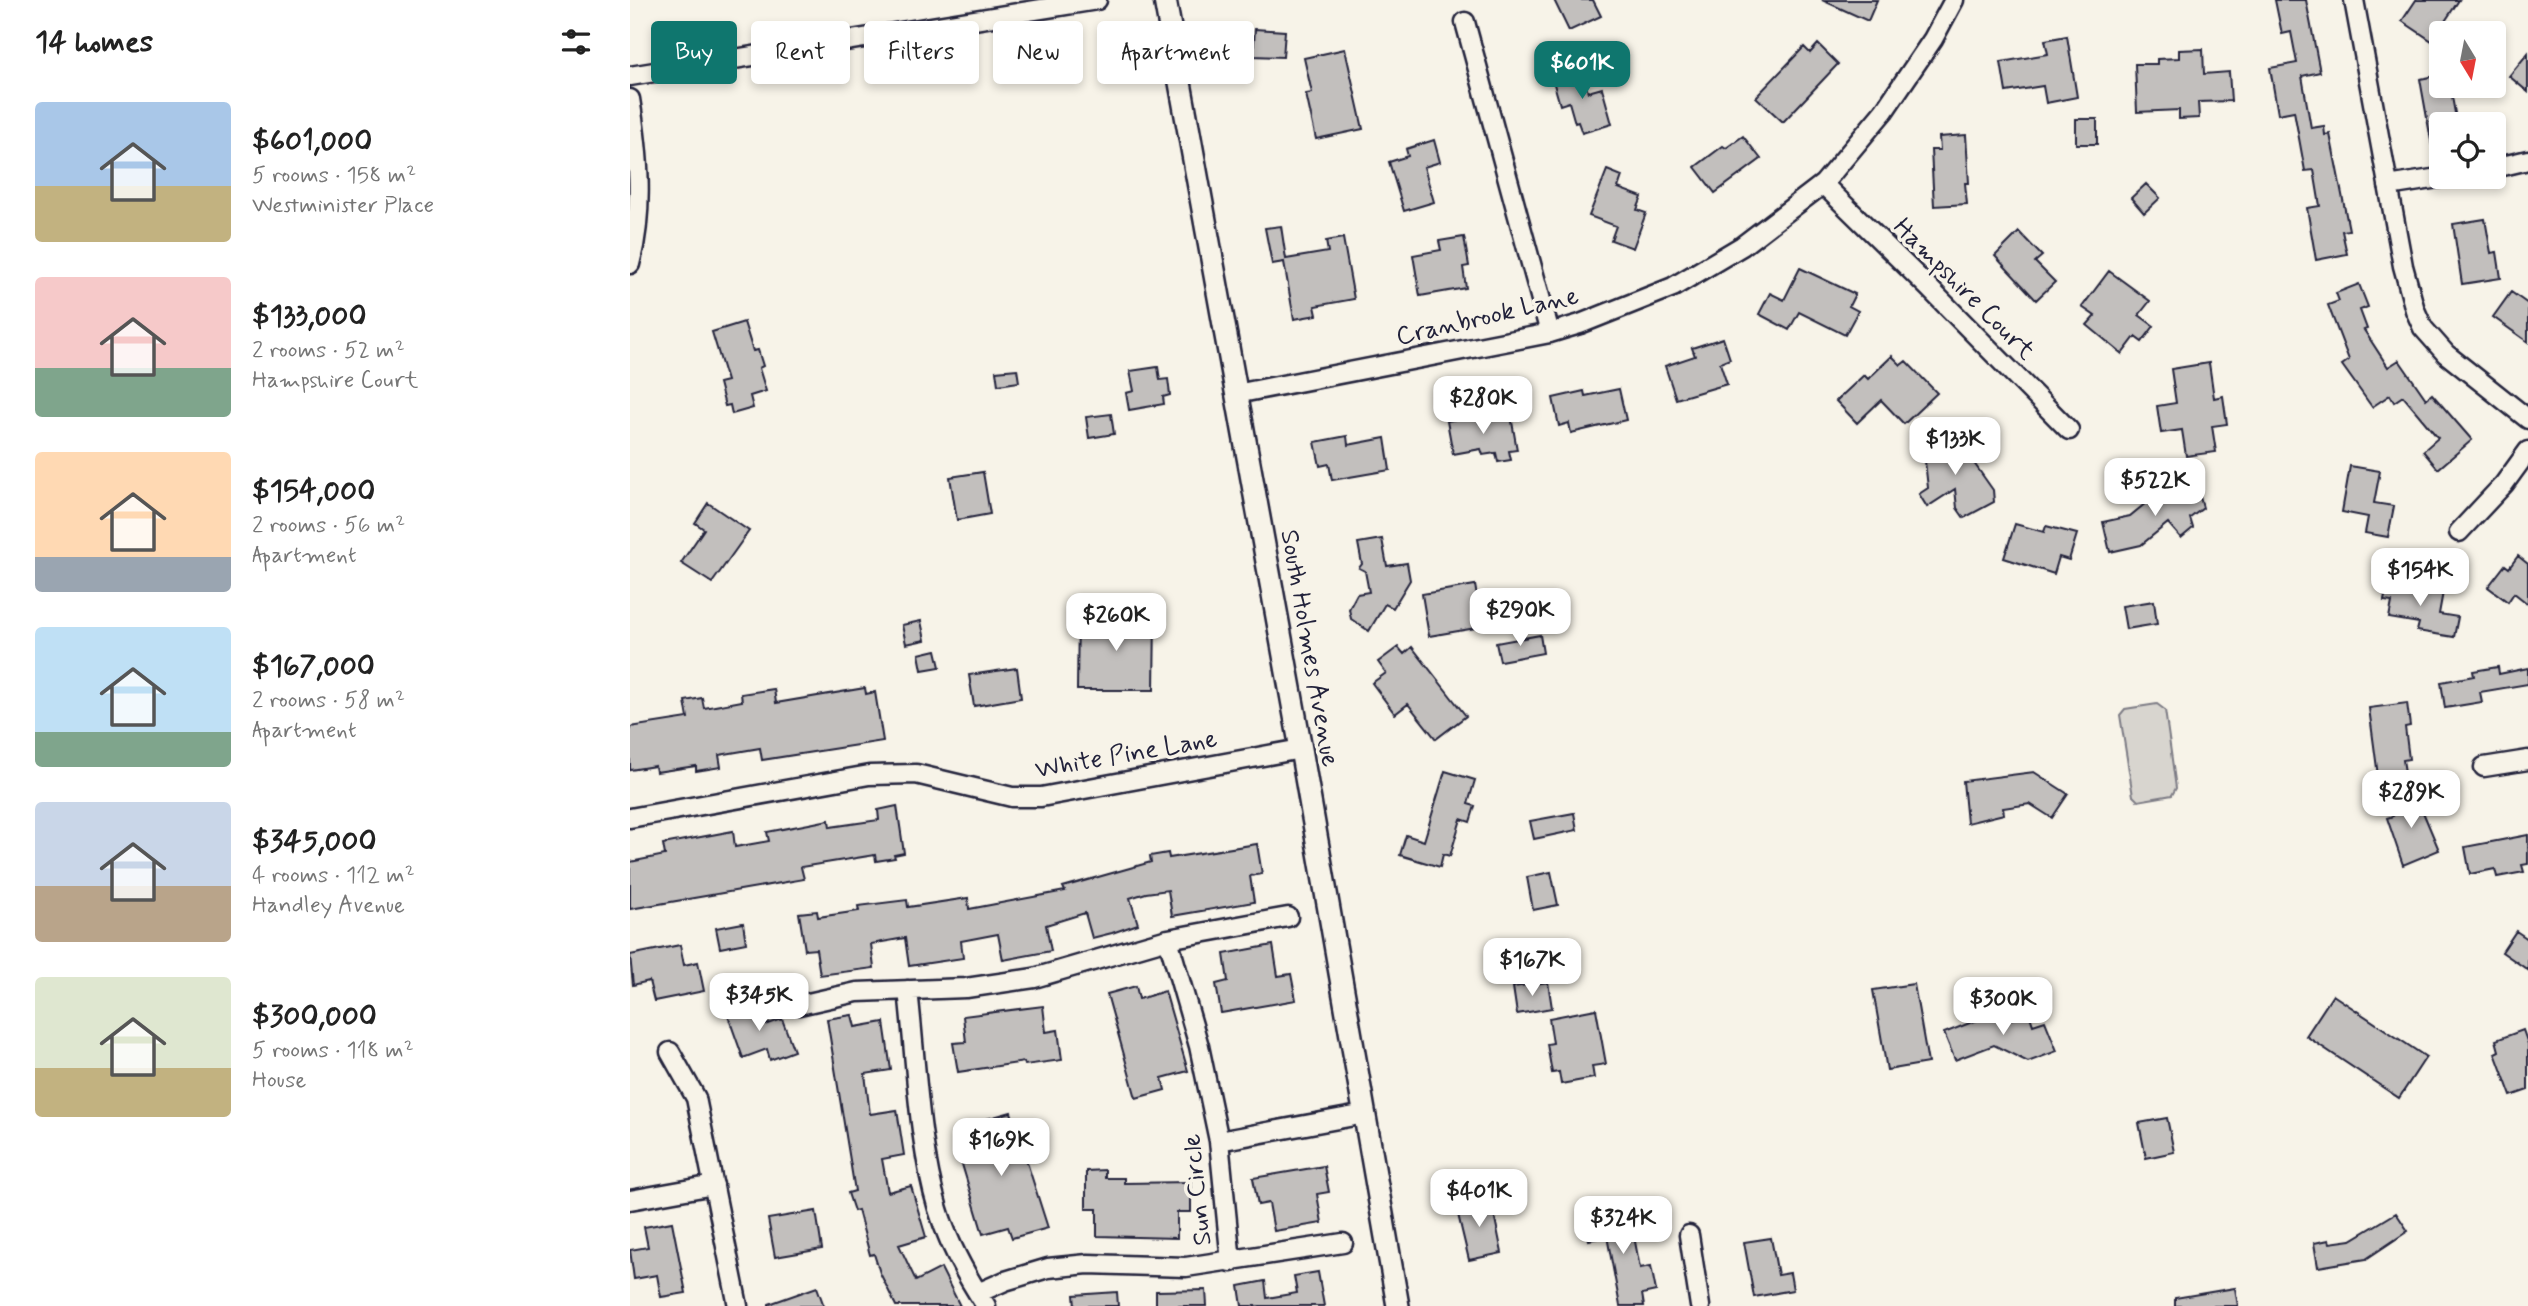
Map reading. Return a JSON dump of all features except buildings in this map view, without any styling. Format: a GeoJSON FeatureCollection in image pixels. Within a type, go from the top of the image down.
{"type":"FeatureCollection","features":[{"type":"Feature","properties":{"kind":"street"},"geometry":{"type":"LineString","coordinates":[[630,76],[1097,0]]}},
{"type":"Feature","properties":{"kind":"street","name":"South Holmes Avenue"},"geometry":{"type":"LineString","coordinates":[[1165,0],[1301,750],[1398,1306]]}},
{"type":"Feature","properties":{"kind":"street","name":"Cranbrook Lane"},"geometry":{"type":"LineString","coordinates":[[1236,394],[1550,332],[1580,324],[1674,287],[1742,246],[1823,184],[1884,111],[1933,39],[1954,0]]}},
{"type":"Feature","properties":{"kind":"street"},"geometry":{"type":"LineString","coordinates":[[2354,0],[2403,266],[2415,310],[2423,328],[2446,354],[2528,419]]}},
{"type":"Feature","properties":{"kind":"street"},"geometry":{"type":"LineString","coordinates":[[1465,22],[1550,332]]}},
{"type":"Feature","properties":{"kind":"street"},"geometry":{"type":"LineString","coordinates":[[630,99],[640,201],[638,236],[630,264]]}},
{"type":"Feature","properties":{"kind":"street"},"geometry":{"type":"LineString","coordinates":[[2506,165],[2528,160]]}},
{"type":"Feature","properties":{"kind":"street"},"geometry":{"type":"LineString","coordinates":[[2388,186],[2429,180]]}},
{"type":"Feature","properties":{"kind":"street","name":"Hampshire Court"},"geometry":{"type":"LineString","coordinates":[[1823,184],[1928,286],[2069,430]]}},
{"type":"Feature","properties":{"kind":"street"},"geometry":{"type":"LineString","coordinates":[[2459,532],[2504,484],[2528,450]]}},
{"type":"Feature","properties":{"kind":"street","name":"White Pine Lane"},"geometry":{"type":"LineString","coordinates":[[630,818],[869,775],[915,774],[1012,797],[1041,797],[1301,750]]}},
{"type":"Feature","properties":{"kind":"street"},"geometry":{"type":"LineString","coordinates":[[2484,768],[2528,760]]}},
{"type":"Feature","properties":{"kind":"street"},"geometry":{"type":"LineString","coordinates":[[799,1005],[856,992],[966,988],[1034,978],[1168,939],[1288,917]]}},
{"type":"Feature","properties":{"kind":"street","name":"Sun Circle"},"geometry":{"type":"LineString","coordinates":[[908,990],[927,1168],[938,1212],[982,1300],[1005,1281],[1048,1268],[1088,1264],[1186,1267],[1231,1262],[1219,1141],[1199,1046],[1168,939]]}},
{"type":"Feature","properties":{"kind":"street"},"geometry":{"type":"LineString","coordinates":[[670,1052],[695,1098],[738,1306]]}},
{"type":"Feature","properties":{"kind":"street"},"geometry":{"type":"LineString","coordinates":[[1219,1141],[1365,1114]]}},
{"type":"Feature","properties":{"kind":"street"},"geometry":{"type":"LineString","coordinates":[[630,1200],[714,1185]]}},
{"type":"Feature","properties":{"kind":"street"},"geometry":{"type":"LineString","coordinates":[[1689,1235],[1700,1306]]}},
{"type":"Feature","properties":{"kind":"street"},"geometry":{"type":"LineString","coordinates":[[1231,1262],[1343,1243]]}},
{"type":"Feature","properties":{"kind":"shaded area"},"geometry":{"type":"Polygon","coordinates":[[[2157,704],[2165,710],[2176,788],[2172,795],[2138,801],[2133,796],[2120,715],[2125,709],[2157,704]]]}}]}
